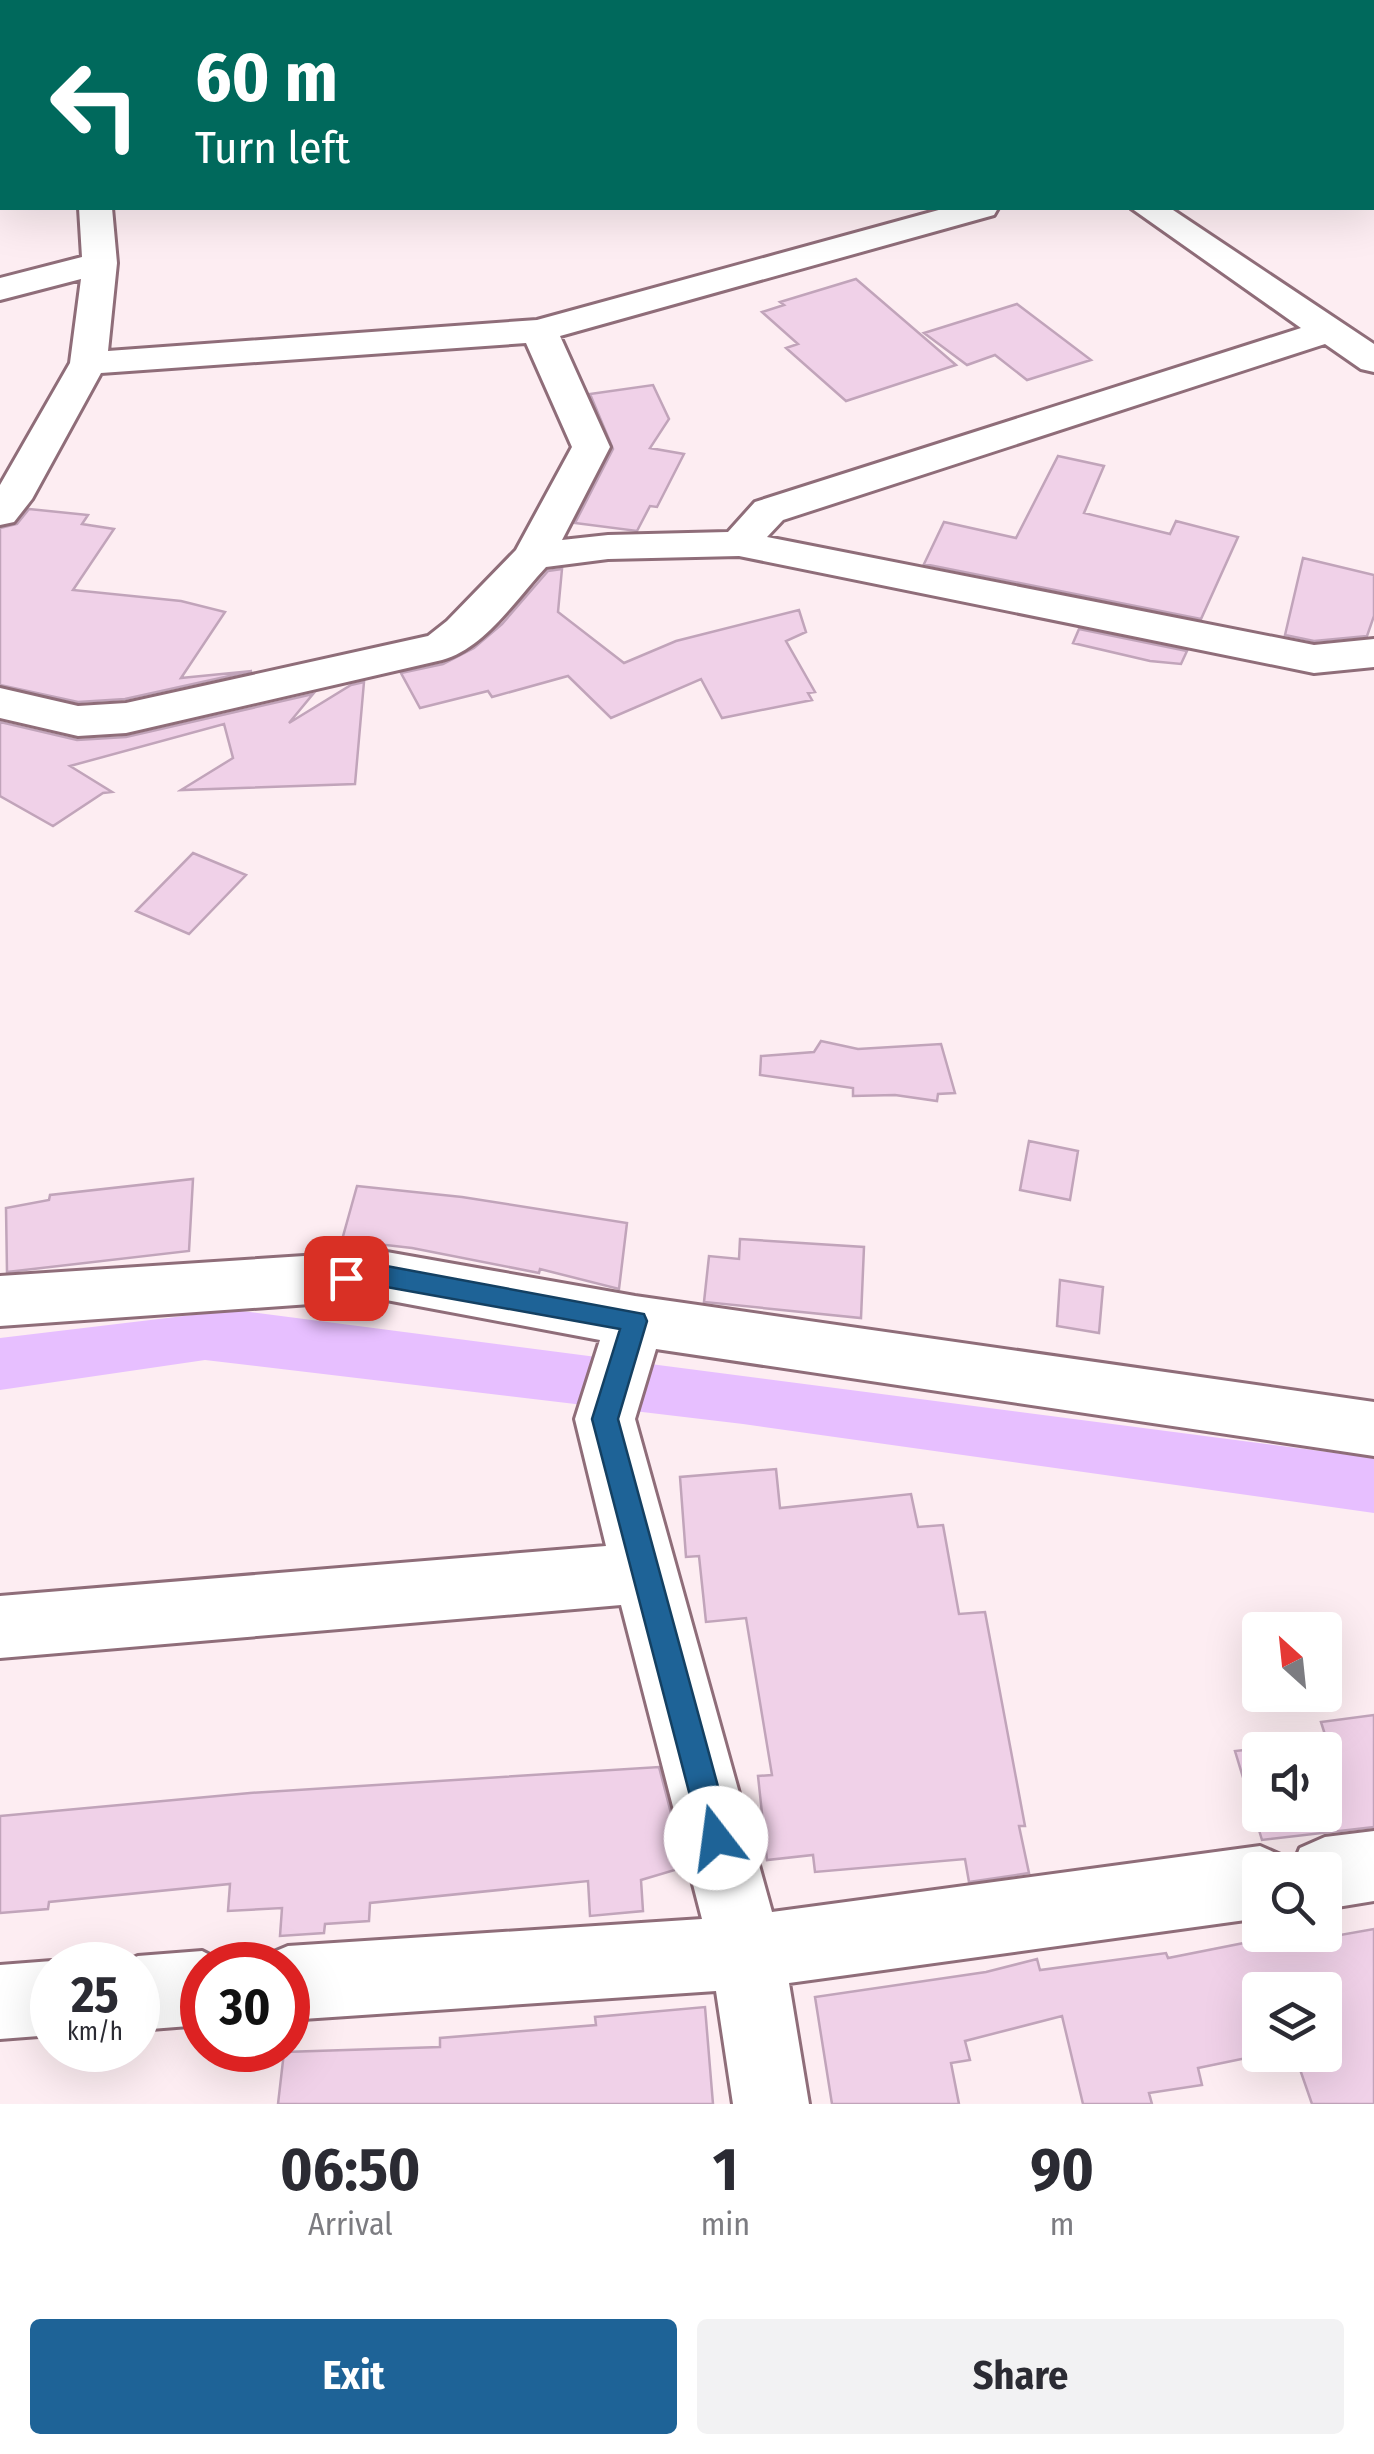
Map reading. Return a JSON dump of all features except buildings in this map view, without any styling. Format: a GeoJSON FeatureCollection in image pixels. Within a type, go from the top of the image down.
{"type":"FeatureCollection","features":[{"type":"Feature","properties":{"kind":"street"},"geometry":{"type":"LineString","coordinates":[[0,513],[12,499],[88,363],[100,263],[95,210]]}},
{"type":"Feature","properties":{"kind":"street"},"geometry":{"type":"LineString","coordinates":[[88,363],[539,332],[975,210]]}},
{"type":"Feature","properties":{"kind":"street"},"geometry":{"type":"LineString","coordinates":[[1151,210],[1374,361]]}},
{"type":"Feature","properties":{"kind":"street"},"geometry":{"type":"LineString","coordinates":[[0,289],[100,263]]}},
{"type":"Feature","properties":{"kind":"street"},"geometry":{"type":"LineString","coordinates":[[739,544],[769,511],[1328,330]]}},
{"type":"Feature","properties":{"kind":"street"},"geometry":{"type":"LineString","coordinates":[[0,703],[78,721],[126,718],[442,646],[462,631],[533,556],[591,447],[539,332]]}},
{"type":"Feature","properties":{"kind":"street"},"geometry":{"type":"LineString","coordinates":[[533,556],[608,547],[739,544],[1314,659],[1374,654]]}},
{"type":"Feature","properties":{"kind":"street"},"geometry":{"type":"LineString","coordinates":[[0,1301],[381,1276],[630,1338],[1374,1430]]}},
{"type":"Feature","properties":{"kind":"street"},"geometry":{"type":"LineString","coordinates":[[630,1338],[605,1419],[748,1952],[771,2104]]}},
{"type":"Feature","properties":{"kind":"street"},"geometry":{"type":"LineString","coordinates":[[0,1627],[645,1573]]}},
{"type":"Feature","properties":{"kind":"street"},"geometry":{"type":"LineString","coordinates":[[1342,1871],[1374,1866]]}},
{"type":"Feature","properties":{"kind":"street"},"geometry":{"type":"LineString","coordinates":[[310,1981],[748,1952],[1242,1884]]}},
{"type":"Feature","properties":{"kind":"street"},"geometry":{"type":"LineString","coordinates":[[0,2002],[30,2000]]}},
{"type":"Feature","properties":{"kind":"shaded area"},"geometry":{"type":"Polygon","coordinates":[[[234,1310],[1374,1458],[1374,1513],[743,1424],[205,1360],[0,1390],[0,1338],[234,1310]]]}},
{"type":"Feature","properties":{"kind":"route"},"geometry":{"type":"LineString","coordinates":[[346,1278],[381,1276],[635,1321],[605,1419],[716,1838]]}}]}
